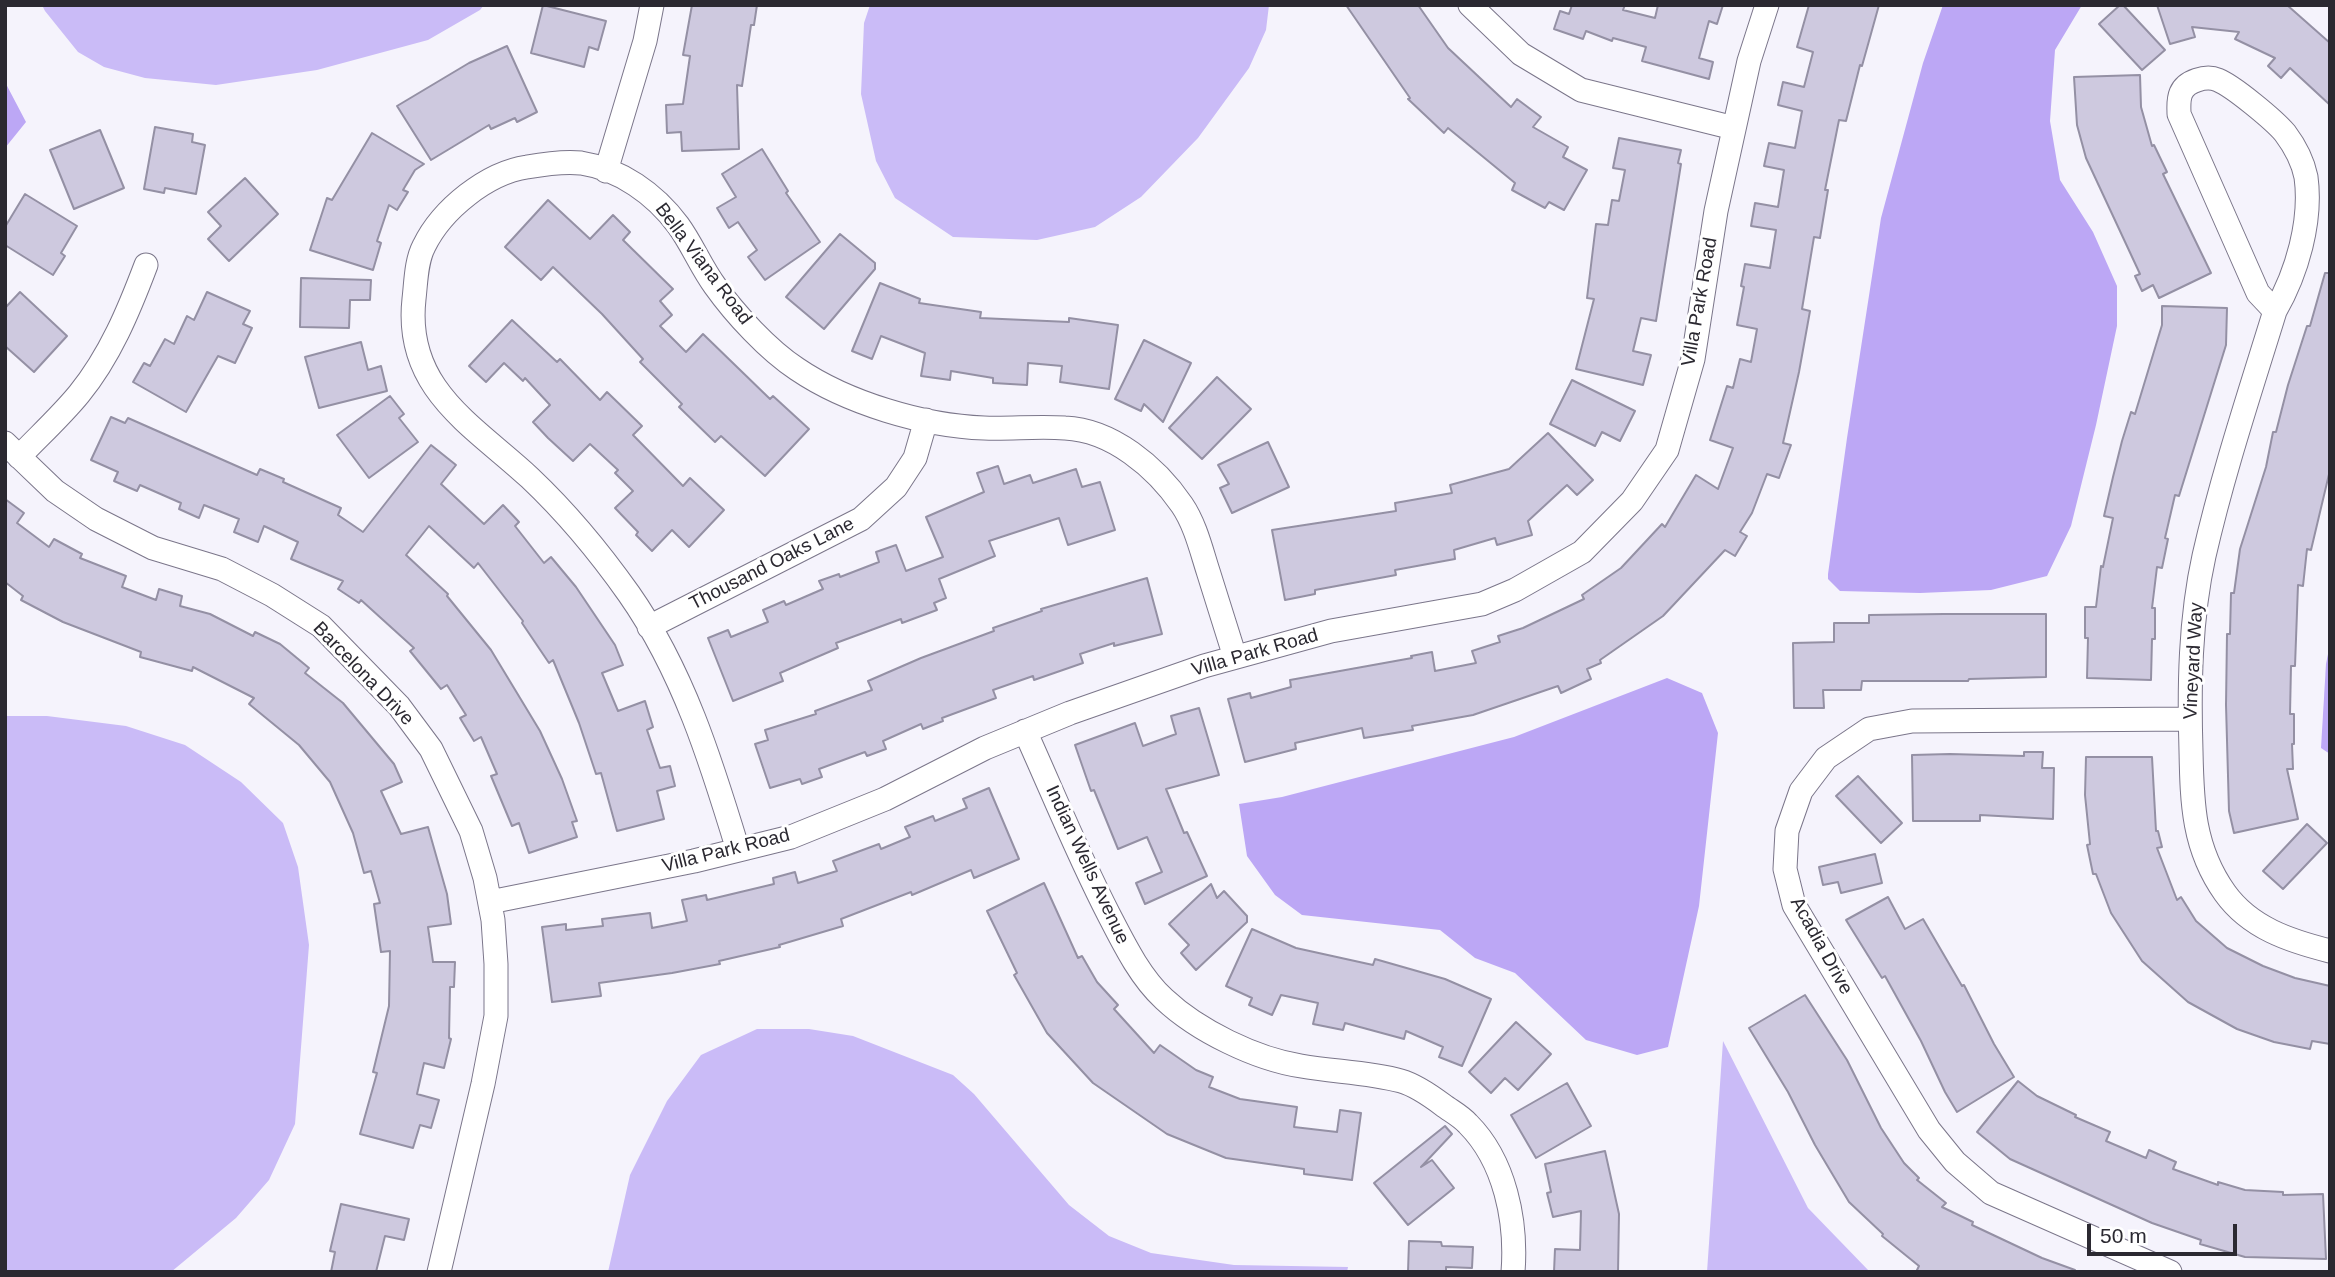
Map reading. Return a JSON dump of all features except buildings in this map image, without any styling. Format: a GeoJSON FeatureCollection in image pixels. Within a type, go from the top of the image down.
{"type":"FeatureCollection","features":[{"type":"Feature","properties":{"kind":"street"},"geometry":{"type":"LineString","coordinates":[[606,171],[645,41],[652,5]]}},
{"type":"Feature","properties":{"kind":"street"},"geometry":{"type":"LineString","coordinates":[[1470,5],[1521,54],[1581,90],[1734,128]]}},
{"type":"Feature","properties":{"kind":"street","name":"Villa Park Road"},"geometry":{"type":"LineString","coordinates":[[490,902],[694,861],[791,837],[885,800],[985,748],[1180,674],[1331,631],[1482,604],[1515,590],[1582,552],[1632,501],[1667,450],[1693,359],[1716,211],[1749,61],[1767,5]]}},
{"type":"Feature","properties":{"kind":"street","name":"Vineyard Way"},"geometry":{"type":"LineString","coordinates":[[2275,311],[2258,293],[2179,114],[2182,90],[2204,78],[2216,79],[2235,90],[2284,132],[2297,150],[2306,175],[2306,209],[2300,248],[2289,288],[2275,311],[2204,557],[2194,618],[2190,719],[2193,811],[2203,851],[2226,894],[2253,921],[2293,942],[2330,951]]}},
{"type":"Feature","properties":{"kind":"street","name":"Bella Viana Road"},"geometry":{"type":"LineString","coordinates":[[738,850],[707,748],[668,659],[631,596],[585,536],[532,480],[444,402],[427,374],[415,342],[412,313],[417,269],[423,247],[442,220],[476,188],[508,170],[544,164],[582,163],[625,178],[650,194],[678,225],[715,287],[753,331],[796,369],[837,390],[888,411],[926,420],[984,428],[1070,428],[1102,436],[1133,454],[1182,505],[1197,537],[1235,657]]}},
{"type":"Feature","properties":{"kind":"street"},"geometry":{"type":"LineString","coordinates":[[12,450],[79,393],[126,317],[146,265]]}},
{"type":"Feature","properties":{"kind":"street","name":"Thousand Oaks Lane"},"geometry":{"type":"LineString","coordinates":[[649,626],[862,519],[897,487],[915,458],[926,420]]}},
{"type":"Feature","properties":{"kind":"street","name":"Barcelona Drive"},"geometry":{"type":"LineString","coordinates":[[12,450],[55,491],[96,519],[153,548],[222,569],[272,595],[321,626],[400,706],[431,749],[471,831],[490,902],[496,964],[496,1016],[439,1272]]}},
{"type":"Feature","properties":{"kind":"street","name":"Acadia Drive"},"geometry":{"type":"LineString","coordinates":[[2170,1272],[1991,1192],[1955,1162],[1929,1130],[1794,905],[1785,869],[1787,831],[1801,792],[1826,758],[1869,729],[1912,720],[2190,719]]}},
{"type":"Feature","properties":{"kind":"street","name":"Indian Wells Avenue"},"geometry":{"type":"LineString","coordinates":[[1026,731],[1101,900],[1130,956],[1164,999],[1216,1035],[1256,1054],[1300,1066],[1364,1073],[1404,1082],[1434,1098],[1468,1123],[1490,1151],[1505,1189],[1515,1244],[1513,1272]]}},
{"type":"Feature","properties":{"kind":"shaded area"},"geometry":{"type":"Polygon","coordinates":[[[42,5],[484,5],[480,10],[428,40],[317,70],[216,85],[145,78],[104,67],[78,52],[42,5]]]}},
{"type":"Feature","properties":{"kind":"shaded area"},"geometry":{"type":"Polygon","coordinates":[[[870,5],[1269,5],[1266,30],[1249,68],[1198,138],[1141,197],[1095,227],[1037,240],[953,237],[895,198],[876,161],[861,94],[864,23],[870,5]]]}},
{"type":"Feature","properties":{"kind":"shaded area"},"geometry":{"type":"Polygon","coordinates":[[[1943,5],[2082,5],[2055,50],[2050,121],[2060,180],[2093,232],[2117,286],[2117,326],[2071,526],[2047,576],[1991,590],[1920,593],[1840,591],[1828,579],[1828,574],[1881,218],[1923,63],[1943,5]]]}},
{"type":"Feature","properties":{"kind":"shaded area"},"geometry":{"type":"Polygon","coordinates":[[[5,82],[26,122],[5,148],[5,82]]]}},
{"type":"Feature","properties":{"kind":"shaded area"},"geometry":{"type":"Polygon","coordinates":[[[2330,644],[2330,754],[2321,748],[2326,664],[2330,644]]]}},
{"type":"Feature","properties":{"kind":"shaded area"},"geometry":{"type":"Polygon","coordinates":[[[1667,678],[1702,693],[1718,733],[1699,906],[1668,1047],[1637,1055],[1586,1040],[1515,973],[1475,958],[1440,930],[1302,915],[1275,895],[1247,856],[1239,804],[1282,797],[1514,737],[1667,678]]]}},
{"type":"Feature","properties":{"kind":"shaded area"},"geometry":{"type":"Polygon","coordinates":[[[5,716],[47,716],[126,726],[185,745],[241,782],[283,823],[298,867],[309,945],[295,1124],[269,1180],[236,1218],[171,1272],[5,1272],[5,716]]]}},
{"type":"Feature","properties":{"kind":"shaded area"},"geometry":{"type":"Polygon","coordinates":[[[757,1029],[809,1029],[853,1036],[953,1075],[974,1094],[1069,1205],[1109,1236],[1151,1253],[1234,1265],[1348,1267],[1347,1272],[608,1272],[630,1175],[667,1101],[701,1055],[757,1029]]]}},
{"type":"Feature","properties":{"kind":"shaded area"},"geometry":{"type":"Polygon","coordinates":[[[1723,1041],[1808,1208],[1870,1272],[1707,1272],[1723,1041]]]}}]}
